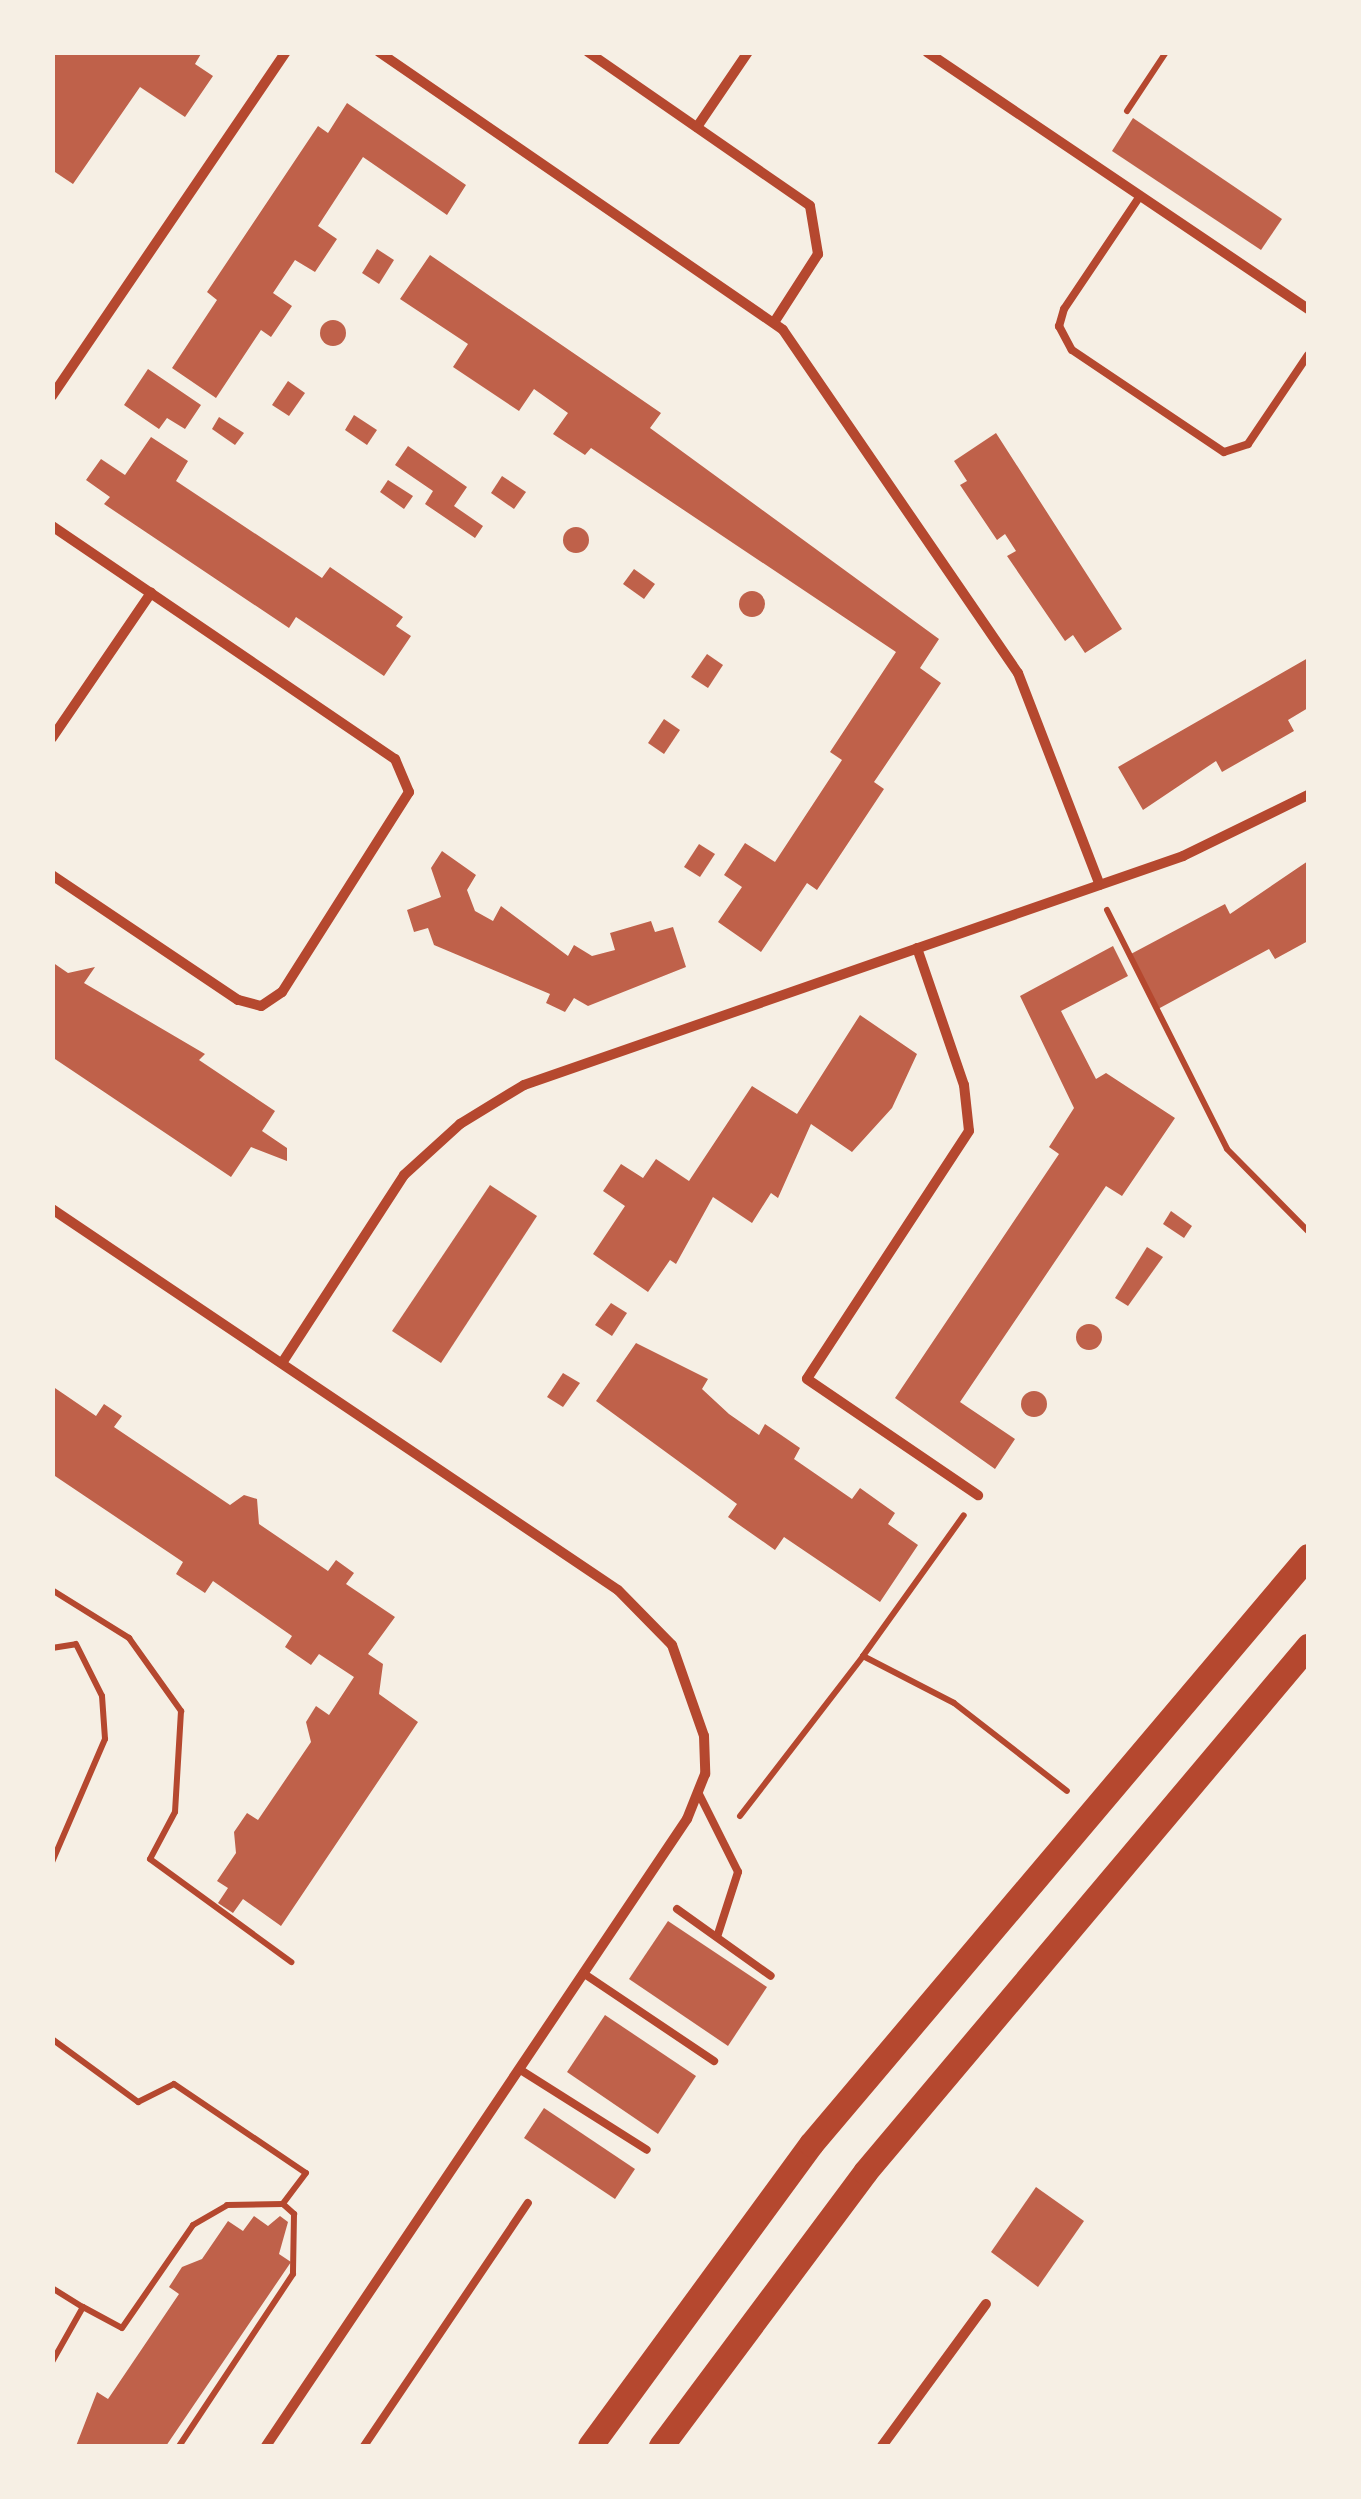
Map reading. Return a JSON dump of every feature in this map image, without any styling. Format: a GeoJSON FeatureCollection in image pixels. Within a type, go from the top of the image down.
{"type":"FeatureCollection","features":[{"type":"Feature","properties":{"kind":"main road"},"geometry":{"type":"LineString","coordinates":[[590,2446],[811,2144],[1308,1556]]}},
{"type":"Feature","properties":{"kind":"main road"},"geometry":{"type":"LineString","coordinates":[[661,2446],[865,2172],[1308,1646]]}},
{"type":"Feature","properties":{"kind":"street"},"geometry":{"type":"LineString","coordinates":[[52,396],[286,52]]}},
{"type":"Feature","properties":{"kind":"street"},"geometry":{"type":"LineString","coordinates":[[379,52],[775,321],[831,390],[1024,684],[1100,885]]}},
{"type":"Feature","properties":{"kind":"street"},"geometry":{"type":"LineString","coordinates":[[588,52],[816,214],[818,254],[775,321]]}},
{"type":"Feature","properties":{"kind":"street"},"geometry":{"type":"LineString","coordinates":[[697,127],[748,52]]}},
{"type":"Feature","properties":{"kind":"street"},"geometry":{"type":"LineString","coordinates":[[927,52],[1308,308]]}},
{"type":"Feature","properties":{"kind":"street"},"geometry":{"type":"LineString","coordinates":[[52,526],[396,759],[409,792],[282,992],[261,1006],[238,1000],[58,879]]}},
{"type":"Feature","properties":{"kind":"street"},"geometry":{"type":"LineString","coordinates":[[52,738],[151,593]]}},
{"type":"Feature","properties":{"kind":"street"},"geometry":{"type":"LineString","coordinates":[[282,1363],[392,1190],[480,1110],[575,1063],[1100,885],[1308,795]]}},
{"type":"Feature","properties":{"kind":"street"},"geometry":{"type":"LineString","coordinates":[[917,948],[964,1085],[969,1131],[807,1379],[978,1496]]}},
{"type":"Feature","properties":{"kind":"street"},"geometry":{"type":"LineString","coordinates":[[52,1209],[638,1607],[672,1644],[699,1711],[699,1794],[266,2446]]}},
{"type":"Feature","properties":{"kind":"street"},"geometry":{"type":"LineString","coordinates":[[882,2446],[986,2304]]}},
{"type":"Feature","properties":{"kind":"lane"},"geometry":{"type":"LineString","coordinates":[[1140,196],[1064,310],[1059,326],[1072,350],[1224,452],[1248,444],[1308,354]]}},
{"type":"Feature","properties":{"kind":"lane"},"geometry":{"type":"LineString","coordinates":[[699,1794],[724,1837],[738,1881],[716,1938]]}},
{"type":"Feature","properties":{"kind":"lane"},"geometry":{"type":"LineString","coordinates":[[677,1909],[771,1976]]}},
{"type":"Feature","properties":{"kind":"lane"},"geometry":{"type":"LineString","coordinates":[[583,1973],[714,2061]]}},
{"type":"Feature","properties":{"kind":"lane"},"geometry":{"type":"LineString","coordinates":[[518,2069],[647,2150]]}},
{"type":"Feature","properties":{"kind":"lane"},"geometry":{"type":"LineString","coordinates":[[364,2446],[528,2203]]}},
{"type":"Feature","properties":{"kind":"path"},"geometry":{"type":"LineString","coordinates":[[1127,111],[1166,52]]}},
{"type":"Feature","properties":{"kind":"path"},"geometry":{"type":"LineString","coordinates":[[1100,885],[1204,1111],[1247,1172],[1308,1231]]}},
{"type":"Feature","properties":{"kind":"path"},"geometry":{"type":"LineString","coordinates":[[724,1837],[863,1656],[978,1496]]}},
{"type":"Feature","properties":{"kind":"path"},"geometry":{"type":"LineString","coordinates":[[52,1590],[129,1638],[181,1711],[174,1812],[150,1859],[292,1962]]}},
{"type":"Feature","properties":{"kind":"path"},"geometry":{"type":"LineString","coordinates":[[52,1648],[76,1644],[102,1696],[105,1739],[52,1862]]}},
{"type":"Feature","properties":{"kind":"path"},"geometry":{"type":"LineString","coordinates":[[863,1656],[954,1703],[1070,1794]]}},
{"type":"Feature","properties":{"kind":"path"},"geometry":{"type":"LineString","coordinates":[[52,2039],[138,2102],[174,2084],[306,2172],[283,2204]]}},
{"type":"Feature","properties":{"kind":"path"},"geometry":{"type":"LineString","coordinates":[[52,2288],[122,2328],[193,2225],[227,2205],[283,2204]]}},
{"type":"Feature","properties":{"kind":"path"},"geometry":{"type":"LineString","coordinates":[[179,2446],[293,2274],[300,2242],[283,2204]]}},
{"type":"Feature","properties":{"kind":"path"},"geometry":{"type":"LineString","coordinates":[[52,2362],[83,2307]]}},
{"type":"Feature","properties":{"kind":"building"},"geometry":{"type":"Polygon","coordinates":[[[52,52],[202,52],[195,64],[213,76],[185,117],[140,87],[73,184],[52,170],[52,52]]]}},
{"type":"Feature","properties":{"kind":"building"},"geometry":{"type":"Polygon","coordinates":[[[347,103],[466,185],[447,215],[363,157],[318,226],[337,239],[315,272],[295,260],[273,293],[292,306],[271,337],[261,330],[216,398],[172,368],[217,300],[207,292],[318,126],[328,133],[347,103]]]}},
{"type":"Feature","properties":{"kind":"building"},"geometry":{"type":"Polygon","coordinates":[[[1133,118],[1282,219],[1261,250],[1112,151],[1133,118]]]}},
{"type":"Feature","properties":{"kind":"building"},"geometry":{"type":"Polygon","coordinates":[[[377,249],[394,260],[379,284],[362,273],[377,249]]]}},
{"type":"Feature","properties":{"kind":"building"},"geometry":{"type":"Polygon","coordinates":[[[430,255],[661,413],[650,428],[939,639],[920,668],[941,683],[874,782],[884,789],[817,890],[807,883],[761,952],[718,922],[742,887],[724,875],[745,843],[775,862],[842,760],[830,752],[896,652],[591,448],[585,455],[553,434],[568,413],[534,389],[519,411],[453,367],[468,344],[400,299],[430,255]]]}},
{"type":"Feature","properties":{"kind":"building"},"geometry":{"type":"Polygon","coordinates":[[[333,320],[342,324],[346,333],[342,342],[333,346],[324,342],[320,333],[324,324],[333,320]]]}},
{"type":"Feature","properties":{"kind":"building"},"geometry":{"type":"Polygon","coordinates":[[[148,369],[201,405],[185,429],[167,418],[159,429],[124,405],[148,369]]]}},
{"type":"Feature","properties":{"kind":"building"},"geometry":{"type":"Polygon","coordinates":[[[288,381],[305,393],[289,416],[272,405],[288,381]]]}},
{"type":"Feature","properties":{"kind":"building"},"geometry":{"type":"Polygon","coordinates":[[[354,415],[377,430],[367,445],[345,430],[354,415]]]}},
{"type":"Feature","properties":{"kind":"building"},"geometry":{"type":"Polygon","coordinates":[[[219,417],[244,433],[235,445],[212,429],[219,417]]]}},
{"type":"Feature","properties":{"kind":"building"},"geometry":{"type":"Polygon","coordinates":[[[996,433],[1122,629],[1085,653],[1073,635],[1065,641],[1007,556],[1016,551],[1005,534],[997,540],[960,485],[967,481],[954,461],[996,433]]]}},
{"type":"Feature","properties":{"kind":"building"},"geometry":{"type":"Polygon","coordinates":[[[151,437],[188,461],[176,481],[322,578],[330,567],[403,617],[396,626],[411,636],[384,676],[296,617],[289,628],[104,504],[110,497],[86,480],[101,459],[125,475],[151,437]]]}},
{"type":"Feature","properties":{"kind":"building"},"geometry":{"type":"Polygon","coordinates":[[[408,446],[467,487],[454,506],[483,526],[475,538],[425,504],[433,491],[395,465],[408,446]]]}},
{"type":"Feature","properties":{"kind":"building"},"geometry":{"type":"Polygon","coordinates":[[[502,476],[526,492],[514,509],[491,493],[502,476]]]}},
{"type":"Feature","properties":{"kind":"building"},"geometry":{"type":"Polygon","coordinates":[[[388,480],[413,496],[404,509],[380,492],[388,480]]]}},
{"type":"Feature","properties":{"kind":"building"},"geometry":{"type":"Polygon","coordinates":[[[576,527],[585,531],[589,540],[585,549],[576,553],[567,549],[563,540],[567,531],[576,527]]]}},
{"type":"Feature","properties":{"kind":"building"},"geometry":{"type":"Polygon","coordinates":[[[634,569],[655,584],[644,599],[623,584],[634,569]]]}},
{"type":"Feature","properties":{"kind":"building"},"geometry":{"type":"Polygon","coordinates":[[[752,591],[761,595],[765,604],[761,613],[752,617],[743,613],[739,604],[743,595],[752,591]]]}},
{"type":"Feature","properties":{"kind":"building"},"geometry":{"type":"Polygon","coordinates":[[[707,654],[723,665],[708,688],[691,677],[707,654]]]}},
{"type":"Feature","properties":{"kind":"building"},"geometry":{"type":"Polygon","coordinates":[[[1308,658],[1308,708],[1288,720],[1294,731],[1222,772],[1216,761],[1143,810],[1118,767],[1308,658]]]}},
{"type":"Feature","properties":{"kind":"building"},"geometry":{"type":"Polygon","coordinates":[[[664,719],[680,730],[664,754],[648,743],[664,719]]]}},
{"type":"Feature","properties":{"kind":"building"},"geometry":{"type":"Polygon","coordinates":[[[699,844],[715,854],[700,877],[684,867],[699,844]]]}},
{"type":"Feature","properties":{"kind":"building"},"geometry":{"type":"Polygon","coordinates":[[[442,851],[476,875],[467,890],[475,911],[493,921],[501,906],[568,956],[574,945],[592,956],[615,950],[610,933],[651,921],[655,932],[673,927],[686,967],[588,1006],[574,998],[565,1012],[546,1003],[550,994],[434,945],[428,928],[414,932],[407,910],[441,897],[431,868],[442,851]]]}},
{"type":"Feature","properties":{"kind":"building"},"geometry":{"type":"Polygon","coordinates":[[[1308,861],[1308,941],[1275,959],[1269,949],[1158,1009],[1129,955],[1225,904],[1230,914],[1308,861]]]}},
{"type":"Feature","properties":{"kind":"building"},"geometry":{"type":"Polygon","coordinates":[[[1113,946],[1128,976],[1061,1011],[1096,1079],[1106,1073],[1175,1118],[1122,1196],[1106,1186],[960,1402],[1015,1439],[995,1469],[895,1398],[1059,1154],[1049,1147],[1074,1108],[1020,996],[1113,946]]]}},
{"type":"Feature","properties":{"kind":"building"},"geometry":{"type":"Polygon","coordinates":[[[52,962],[68,973],[95,967],[84,983],[205,1054],[199,1060],[275,1111],[262,1131],[287,1148],[287,1161],[251,1147],[231,1177],[52,1057],[52,962]]]}},
{"type":"Feature","properties":{"kind":"building"},"geometry":{"type":"Polygon","coordinates":[[[860,1015],[917,1054],[892,1108],[852,1152],[811,1124],[778,1198],[771,1193],[752,1223],[713,1197],[676,1264],[670,1260],[648,1292],[593,1254],[625,1206],[603,1191],[621,1164],[643,1178],[656,1159],[689,1181],[752,1086],[797,1114],[860,1015]]]}},
{"type":"Feature","properties":{"kind":"building"},"geometry":{"type":"Polygon","coordinates":[[[490,1185],[537,1216],[441,1363],[392,1331],[490,1185]]]}},
{"type":"Feature","properties":{"kind":"building"},"geometry":{"type":"Polygon","coordinates":[[[1171,1211],[1192,1226],[1184,1238],[1163,1224],[1171,1211]]]}},
{"type":"Feature","properties":{"kind":"building"},"geometry":{"type":"Polygon","coordinates":[[[1147,1247],[1163,1257],[1128,1306],[1115,1298],[1147,1247]]]}},
{"type":"Feature","properties":{"kind":"building"},"geometry":{"type":"Polygon","coordinates":[[[611,1303],[627,1313],[612,1336],[595,1325],[611,1303]]]}},
{"type":"Feature","properties":{"kind":"building"},"geometry":{"type":"Polygon","coordinates":[[[1089,1324],[1098,1328],[1102,1337],[1098,1346],[1089,1350],[1080,1346],[1076,1337],[1080,1328],[1089,1324]]]}},
{"type":"Feature","properties":{"kind":"building"},"geometry":{"type":"Polygon","coordinates":[[[636,1343],[708,1379],[702,1389],[729,1414],[759,1435],[765,1424],[800,1448],[794,1459],[852,1499],[860,1488],[895,1513],[888,1524],[918,1545],[880,1602],[784,1537],[775,1550],[728,1517],[737,1504],[596,1401],[636,1343]]]}},
{"type":"Feature","properties":{"kind":"building"},"geometry":{"type":"Polygon","coordinates":[[[563,1373],[580,1383],[563,1407],[547,1397],[563,1373]]]}},
{"type":"Feature","properties":{"kind":"building"},"geometry":{"type":"Polygon","coordinates":[[[52,1386],[96,1416],[104,1404],[122,1416],[114,1427],[230,1505],[244,1495],[257,1499],[259,1524],[328,1571],[336,1560],[354,1573],[346,1584],[395,1617],[368,1654],[383,1664],[379,1694],[418,1722],[281,1926],[243,1899],[233,1913],[218,1903],[228,1888],[217,1881],[236,1853],[234,1832],[247,1813],[258,1820],[311,1742],[306,1722],[316,1706],[329,1715],[354,1677],[319,1654],[311,1665],[285,1647],[292,1636],[213,1581],[205,1593],[176,1574],[183,1562],[52,1474],[52,1386]]]}},
{"type":"Feature","properties":{"kind":"building"},"geometry":{"type":"Polygon","coordinates":[[[1034,1391],[1043,1395],[1047,1404],[1043,1413],[1034,1417],[1025,1413],[1021,1404],[1025,1395],[1034,1391]]]}},
{"type":"Feature","properties":{"kind":"building"},"geometry":{"type":"Polygon","coordinates":[[[668,1921],[767,1987],[728,2046],[629,1979],[668,1921]]]}},
{"type":"Feature","properties":{"kind":"building"},"geometry":{"type":"Polygon","coordinates":[[[605,2015],[696,2076],[658,2134],[567,2072],[605,2015]]]}},
{"type":"Feature","properties":{"kind":"building"},"geometry":{"type":"Polygon","coordinates":[[[544,2108],[635,2169],[615,2199],[524,2138],[544,2108]]]}},
{"type":"Feature","properties":{"kind":"building"},"geometry":{"type":"Polygon","coordinates":[[[1036,2187],[1084,2221],[1038,2287],[991,2252],[1036,2187]]]}},
{"type":"Feature","properties":{"kind":"building"},"geometry":{"type":"Polygon","coordinates":[[[254,2216],[268,2226],[280,2216],[288,2222],[279,2254],[291,2262],[166,2446],[76,2446],[97,2392],[108,2399],[179,2294],[169,2287],[182,2267],[202,2259],[228,2221],[243,2231],[254,2216]]]}}]}
